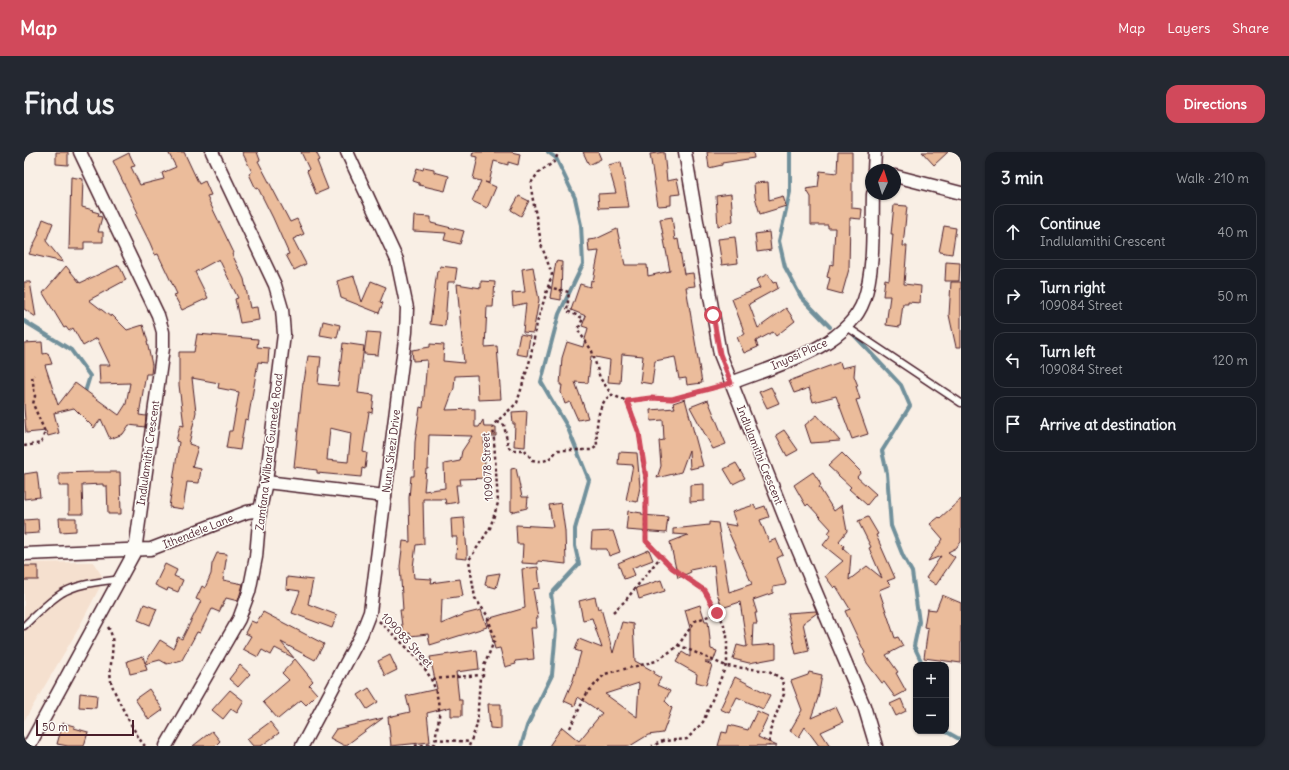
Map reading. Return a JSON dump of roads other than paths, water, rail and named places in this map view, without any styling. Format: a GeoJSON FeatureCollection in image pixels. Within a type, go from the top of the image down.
{"type":"FeatureCollection","features":[{"type":"Feature","properties":{"kind":"street","name":"Indlulamithi Crescent"},"geometry":{"type":"LineString","coordinates":[[29,746],[135,551],[163,348],[163,332],[158,315],[80,152]]}},
{"type":"Feature","properties":{"kind":"street","name":"Zamfana Wilbard Gumede Road"},"geometry":{"type":"LineString","coordinates":[[166,746],[239,619],[249,592],[256,557],[260,510],[266,482],[284,334],[282,309],[275,285],[212,152]]}},
{"type":"Feature","properties":{"kind":"street","name":"Nunu Shezi Drive"},"geometry":{"type":"LineString","coordinates":[[302,746],[361,635],[370,612],[406,332],[407,308],[397,260],[347,152]]}},
{"type":"Feature","properties":{"kind":"street","name":"Indlulamithi Crescent"},"geometry":{"type":"LineString","coordinates":[[685,152],[720,354],[864,706],[876,746]]}},
{"type":"Feature","properties":{"kind":"street"},"geometry":{"type":"LineString","coordinates":[[874,164],[875,152]]}},
{"type":"Feature","properties":{"kind":"street"},"geometry":{"type":"LineString","coordinates":[[901,178],[961,193]]}},
{"type":"Feature","properties":{"kind":"street","name":"Inyosi Place"},"geometry":{"type":"LineString","coordinates":[[731,383],[822,346],[847,327],[862,304],[869,277],[873,200]]}},
{"type":"Feature","properties":{"kind":"street"},"geometry":{"type":"LineString","coordinates":[[266,482],[385,496]]}},
{"type":"Feature","properties":{"kind":"street","name":"Ithendele Lane"},"geometry":{"type":"LineString","coordinates":[[24,554],[135,551],[151,549],[247,512],[260,510]]}},
{"type":"Feature","properties":{"kind":"lane"},"geometry":{"type":"LineString","coordinates":[[847,327],[961,403]]}},
{"type":"Feature","properties":{"kind":"lane"},"geometry":{"type":"LineString","coordinates":[[24,626],[46,604],[63,593],[81,586],[120,579]]}},
{"type":"Feature","properties":{"kind":"waterway"},"geometry":{"type":"LineString","coordinates":[[521,746],[527,726],[552,675],[556,630],[551,594],[579,564],[575,546],[575,529],[589,480],[567,426],[541,382],[559,314],[583,264],[581,225],[575,198],[556,158],[548,152]]}},
{"type":"Feature","properties":{"kind":"waterway"},"geometry":{"type":"LineString","coordinates":[[790,152],[790,192],[779,241],[785,267],[801,297],[830,327]]}},
{"type":"Feature","properties":{"kind":"waterway"},"geometry":{"type":"LineString","coordinates":[[24,321],[71,350],[90,376],[85,392]]}},
{"type":"Feature","properties":{"kind":"waterway"},"geometry":{"type":"LineString","coordinates":[[852,333],[901,385],[910,406],[882,451],[887,473],[891,526],[903,556],[912,572],[919,622],[914,646],[922,662]]}},
{"type":"Feature","properties":{"kind":"waterway"},"geometry":{"type":"LineString","coordinates":[[949,733],[961,740]]}}]}
